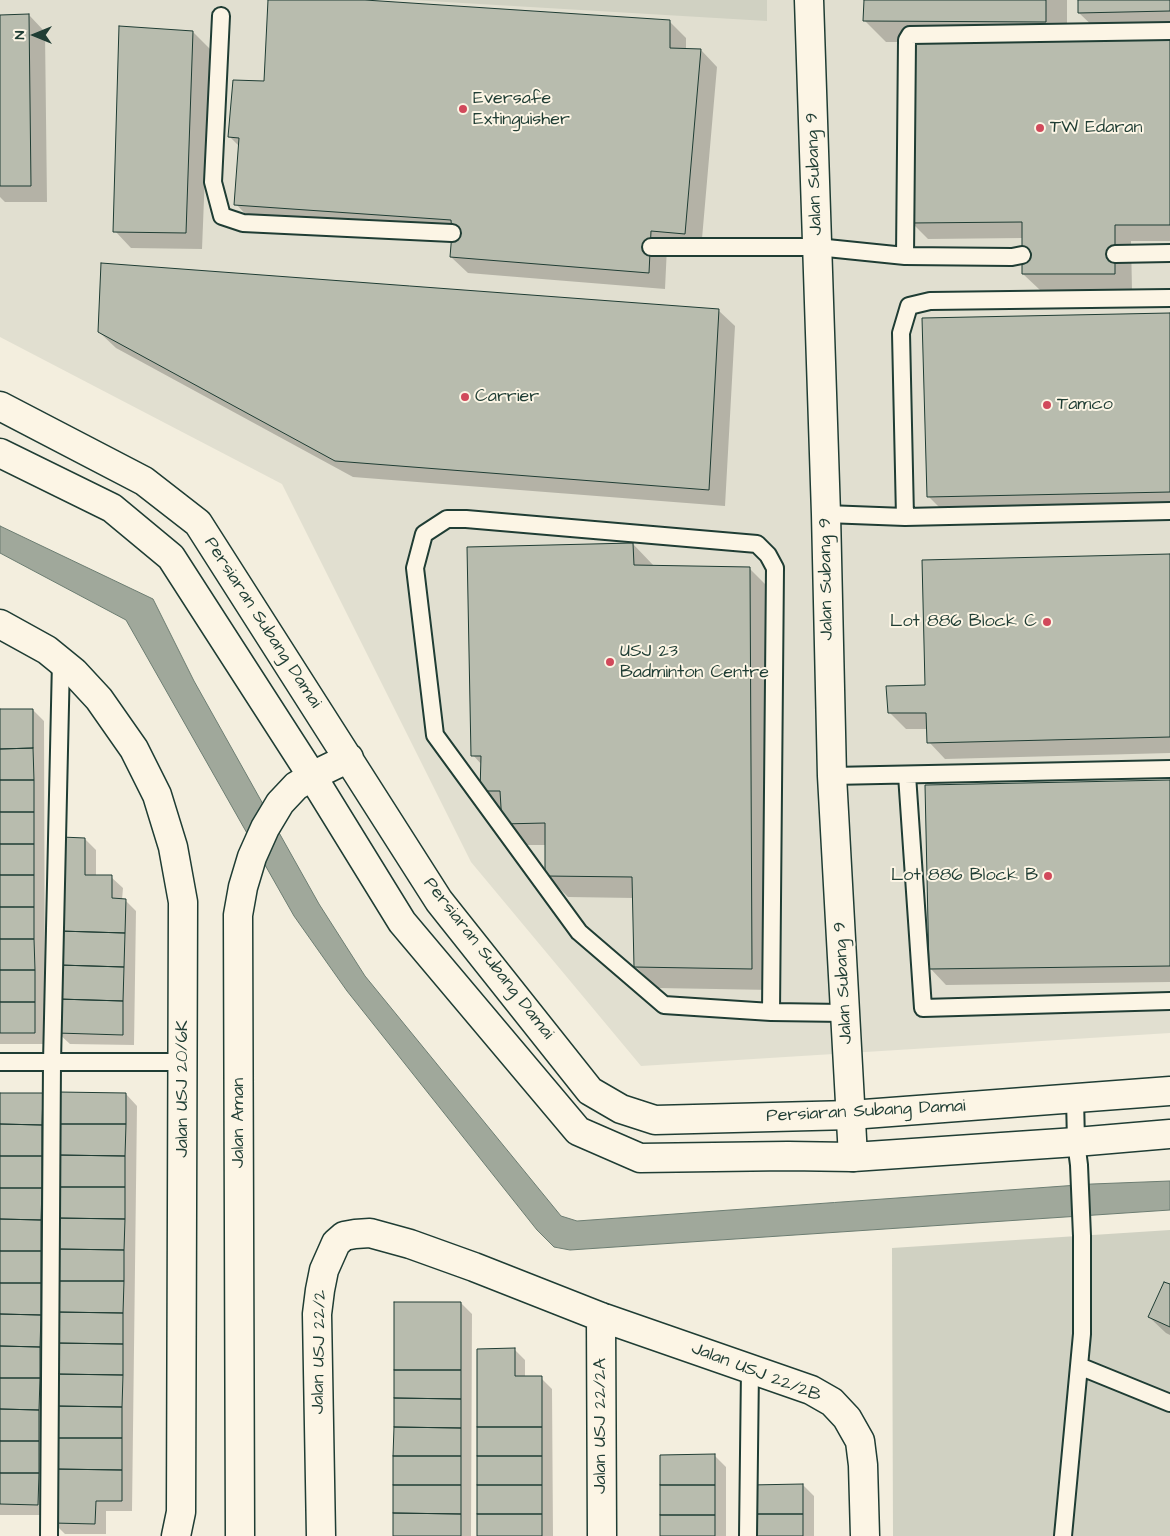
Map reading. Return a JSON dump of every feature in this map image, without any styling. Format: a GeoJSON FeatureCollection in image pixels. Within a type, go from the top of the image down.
{"type":"FeatureCollection","features":[{"type":"Feature","properties":{"kind":"street","name":"Jalan Subang 9"},"geometry":{"type":"LineString","coordinates":[[809,0],[826,514],[832,776],[853,1157]]}},
{"type":"Feature","properties":{"kind":"street","name":"Persiaran Subang Damai"},"geometry":{"type":"LineString","coordinates":[[0,406],[144,481],[198,523],[439,901],[590,1091],[621,1109],[655,1120],[851,1115],[1170,1091]]}},
{"type":"Feature","properties":{"kind":"street"},"geometry":{"type":"LineString","coordinates":[[0,453],[112,508],[171,557],[304,781],[402,922],[578,1131],[640,1158],[1078,1153],[1170,1134]]}},
{"type":"Feature","properties":{"kind":"street","name":"Jalan USJ 20/6K"},"geometry":{"type":"LineString","coordinates":[[0,624],[47,650],[68,666],[99,699],[134,749],[157,795],[173,846],[184,902],[181,1512],[176,1536]]}},
{"type":"Feature","properties":{"kind":"street","name":"Jalan Aman"},"geometry":{"type":"LineString","coordinates":[[240,1536],[238,914],[243,887],[252,857],[280,803],[304,781],[349,758]]}},
{"type":"Feature","properties":{"kind":"street","name":"Jalan USJ 22/2"},"geometry":{"type":"LineString","coordinates":[[321,1536],[317,1314],[324,1270],[336,1243],[344,1236],[370,1233],[410,1244],[601,1317]]}},
{"type":"Feature","properties":{"kind":"street","name":"Jalan USJ 22/2B"},"geometry":{"type":"LineString","coordinates":[[601,1317],[811,1390],[832,1402],[847,1418],[860,1441],[863,1465],[865,1536]]}},
{"type":"Feature","properties":{"kind":"street","name":"Jalan USJ 22/2A"},"geometry":{"type":"LineString","coordinates":[[601,1317],[602,1536]]}},
{"type":"Feature","properties":{"kind":"lane"},"geometry":{"type":"LineString","coordinates":[[221,16],[213,182],[222,216],[243,223],[452,233]]}},
{"type":"Feature","properties":{"kind":"lane"},"geometry":{"type":"LineString","coordinates":[[905,256],[907,40],[910,35],[1170,31]]}},
{"type":"Feature","properties":{"kind":"lane"},"geometry":{"type":"LineString","coordinates":[[651,247],[817,247],[905,256],[1012,257],[1022,255]]}},
{"type":"Feature","properties":{"kind":"lane"},"geometry":{"type":"LineString","coordinates":[[1115,254],[1170,254]]}},
{"type":"Feature","properties":{"kind":"lane"},"geometry":{"type":"LineString","coordinates":[[905,517],[901,333],[909,306],[930,301],[1170,298]]}},
{"type":"Feature","properties":{"kind":"lane"},"geometry":{"type":"LineString","coordinates":[[826,514],[905,517],[1170,511]]}},
{"type":"Feature","properties":{"kind":"lane"},"geometry":{"type":"LineString","coordinates":[[772,1012],[775,568],[768,555],[757,544],[466,519],[448,519],[424,534],[415,568],[435,735],[580,932],[664,1005],[772,1012],[845,1013]]}},
{"type":"Feature","properties":{"kind":"lane"},"geometry":{"type":"LineString","coordinates":[[49,1536],[52,1062],[68,666]]}},
{"type":"Feature","properties":{"kind":"lane"},"geometry":{"type":"LineString","coordinates":[[832,776],[1170,769]]}},
{"type":"Feature","properties":{"kind":"lane"},"geometry":{"type":"LineString","coordinates":[[907,775],[922,1008],[1170,1001]]}},
{"type":"Feature","properties":{"kind":"lane"},"geometry":{"type":"LineString","coordinates":[[0,1062],[184,1062]]}},
{"type":"Feature","properties":{"kind":"lane"},"geometry":{"type":"LineString","coordinates":[[1063,1536],[1082,1334],[1082,1236],[1074,1098]]}},
{"type":"Feature","properties":{"kind":"lane"},"geometry":{"type":"LineString","coordinates":[[1079,1366],[1170,1403]]}},
{"type":"Feature","properties":{"kind":"lane"},"geometry":{"type":"LineString","coordinates":[[748,1536],[750,1369]]}},
{"type":"Feature","properties":{"kind":"shaded area"},"geometry":{"type":"Polygon","coordinates":[[[0,0],[1170,0],[1170,1033],[641,1066],[471,862],[282,484],[0,337],[0,0]]]}},
{"type":"Feature","properties":{"kind":"shaded area"},"geometry":{"type":"Polygon","coordinates":[[[412,0],[767,0],[767,21],[412,0]]]}},
{"type":"Feature","properties":{"kind":"shaded area"},"geometry":{"type":"Polygon","coordinates":[[[0,526],[153,599],[194,681],[319,904],[365,976],[561,1216],[577,1221],[1092,1184],[1170,1181],[1170,1210],[570,1250],[554,1247],[537,1230],[347,991],[294,916],[126,620],[0,553],[0,526]]]}},
{"type":"Feature","properties":{"kind":"shaded area"},"geometry":{"type":"Polygon","coordinates":[[[1170,1230],[1170,1536],[893,1536],[892,1248],[1170,1230]]]}},
{"type":"Feature","properties":{"kind":"building","name":"Eversafe Extinguisher"},"geometry":{"type":"Polygon","coordinates":[[[268,0],[365,0],[670,20],[670,48],[701,49],[685,234],[651,231],[649,273],[450,257],[451,220],[234,205],[239,138],[228,137],[233,80],[264,81],[268,0]]]}},
{"type":"Feature","properties":{"kind":"building"},"geometry":{"type":"Polygon","coordinates":[[[864,0],[1046,0],[1046,22],[863,21],[864,0]]]}},
{"type":"Feature","properties":{"kind":"building"},"geometry":{"type":"Polygon","coordinates":[[[1078,0],[1170,0],[1170,11],[1078,13],[1078,0]]]}},
{"type":"Feature","properties":{"kind":"building"},"geometry":{"type":"Polygon","coordinates":[[[29,14],[31,186],[0,186],[0,15],[29,14]]]}},
{"type":"Feature","properties":{"kind":"building"},"geometry":{"type":"Polygon","coordinates":[[[119,26],[193,31],[186,233],[113,232],[119,26]]]}},
{"type":"Feature","properties":{"kind":"building","name":"TW Edaran"},"geometry":{"type":"Polygon","coordinates":[[[1170,33],[1170,225],[1115,225],[1115,274],[1022,274],[1022,222],[910,223],[909,35],[1170,33]]]}},
{"type":"Feature","properties":{"kind":"building","name":"Carrier"},"geometry":{"type":"Polygon","coordinates":[[[101,263],[719,309],[709,490],[335,461],[98,332],[101,263]]]}},
{"type":"Feature","properties":{"kind":"building","name":"Tamco"},"geometry":{"type":"Polygon","coordinates":[[[1170,313],[1170,492],[927,497],[922,318],[1170,313]]]}},
{"type":"Feature","properties":{"kind":"building","name":"USJ 23 Badminton Centre"},"geometry":{"type":"Polygon","coordinates":[[[633,543],[634,565],[750,567],[752,969],[634,967],[632,877],[545,876],[545,823],[502,824],[500,791],[480,791],[481,756],[471,756],[467,547],[633,543]]]}},
{"type":"Feature","properties":{"kind":"building","name":"Lot 886 Block C"},"geometry":{"type":"Polygon","coordinates":[[[1170,554],[1170,737],[927,743],[926,713],[888,713],[886,686],[925,685],[922,560],[1170,554]]]}},
{"type":"Feature","properties":{"kind":"building"},"geometry":{"type":"Polygon","coordinates":[[[0,709],[33,709],[33,748],[0,749],[0,709]]]}},
{"type":"Feature","properties":{"kind":"building"},"geometry":{"type":"Polygon","coordinates":[[[33,748],[34,780],[0,780],[0,749],[33,748]]]}},
{"type":"Feature","properties":{"kind":"building"},"geometry":{"type":"Polygon","coordinates":[[[0,780],[34,780],[34,812],[0,812],[0,780]]]}},
{"type":"Feature","properties":{"kind":"building","name":"Lot 886 Block B"},"geometry":{"type":"Polygon","coordinates":[[[1170,780],[1170,966],[929,969],[925,785],[1170,780]]]}},
{"type":"Feature","properties":{"kind":"building"},"geometry":{"type":"Polygon","coordinates":[[[0,812],[34,812],[34,844],[0,844],[0,812]]]}},
{"type":"Feature","properties":{"kind":"building"},"geometry":{"type":"Polygon","coordinates":[[[61,837],[85,838],[85,875],[112,875],[112,898],[126,899],[125,933],[59,931],[61,837]]]}},
{"type":"Feature","properties":{"kind":"building"},"geometry":{"type":"Polygon","coordinates":[[[0,844],[34,844],[34,875],[0,875],[0,844]]]}},
{"type":"Feature","properties":{"kind":"building"},"geometry":{"type":"Polygon","coordinates":[[[0,875],[34,875],[34,907],[0,907],[0,875]]]}},
{"type":"Feature","properties":{"kind":"building"},"geometry":{"type":"Polygon","coordinates":[[[0,907],[34,907],[34,939],[0,939],[0,907]]]}},
{"type":"Feature","properties":{"kind":"building"},"geometry":{"type":"Polygon","coordinates":[[[59,931],[125,933],[124,967],[59,965],[59,931]]]}},
{"type":"Feature","properties":{"kind":"building"},"geometry":{"type":"Polygon","coordinates":[[[0,939],[34,939],[35,970],[0,970],[0,939]]]}},
{"type":"Feature","properties":{"kind":"building"},"geometry":{"type":"Polygon","coordinates":[[[59,965],[124,967],[123,1001],[58,999],[59,965]]]}},
{"type":"Feature","properties":{"kind":"building"},"geometry":{"type":"Polygon","coordinates":[[[0,970],[35,970],[35,1002],[0,1002],[0,970]]]}},
{"type":"Feature","properties":{"kind":"building"},"geometry":{"type":"Polygon","coordinates":[[[58,999],[123,1001],[123,1035],[57,1033],[58,999]]]}},
{"type":"Feature","properties":{"kind":"building"},"geometry":{"type":"Polygon","coordinates":[[[0,1002],[35,1002],[35,1033],[0,1033],[0,1002]]]}},
{"type":"Feature","properties":{"kind":"building"},"geometry":{"type":"Polygon","coordinates":[[[58,1092],[126,1093],[126,1124],[58,1124],[58,1092]]]}},
{"type":"Feature","properties":{"kind":"building"},"geometry":{"type":"Polygon","coordinates":[[[0,1093],[43,1093],[42,1125],[0,1124],[0,1093]]]}},
{"type":"Feature","properties":{"kind":"building"},"geometry":{"type":"Polygon","coordinates":[[[0,1124],[42,1125],[42,1156],[0,1156],[0,1124]]]}},
{"type":"Feature","properties":{"kind":"building"},"geometry":{"type":"Polygon","coordinates":[[[58,1124],[126,1124],[125,1156],[57,1155],[58,1124]]]}},
{"type":"Feature","properties":{"kind":"building"},"geometry":{"type":"Polygon","coordinates":[[[57,1155],[125,1156],[125,1187],[57,1187],[57,1155]]]}},
{"type":"Feature","properties":{"kind":"building"},"geometry":{"type":"Polygon","coordinates":[[[0,1156],[42,1156],[42,1188],[0,1188],[0,1156]]]}},
{"type":"Feature","properties":{"kind":"building"},"geometry":{"type":"Polygon","coordinates":[[[57,1187],[125,1187],[125,1219],[56,1218],[57,1187]]]}},
{"type":"Feature","properties":{"kind":"building"},"geometry":{"type":"Polygon","coordinates":[[[0,1188],[42,1188],[41,1220],[0,1219],[0,1188]]]}},
{"type":"Feature","properties":{"kind":"building"},"geometry":{"type":"Polygon","coordinates":[[[56,1218],[125,1219],[124,1250],[56,1249],[56,1218]]]}},
{"type":"Feature","properties":{"kind":"building"},"geometry":{"type":"Polygon","coordinates":[[[0,1219],[41,1220],[41,1251],[0,1251],[0,1219]]]}},
{"type":"Feature","properties":{"kind":"building"},"geometry":{"type":"Polygon","coordinates":[[[56,1249],[124,1250],[124,1281],[56,1281],[56,1249]]]}},
{"type":"Feature","properties":{"kind":"building"},"geometry":{"type":"Polygon","coordinates":[[[0,1251],[41,1251],[41,1283],[0,1283],[0,1251]]]}},
{"type":"Feature","properties":{"kind":"building"},"geometry":{"type":"Polygon","coordinates":[[[56,1281],[124,1281],[123,1313],[55,1312],[56,1281]]]}},
{"type":"Feature","properties":{"kind":"building"},"geometry":{"type":"Polygon","coordinates":[[[1164,1282],[1170,1284],[1170,1327],[1148,1317],[1164,1282]]]}},
{"type":"Feature","properties":{"kind":"building"},"geometry":{"type":"Polygon","coordinates":[[[0,1283],[41,1283],[41,1315],[0,1314],[0,1283]]]}},
{"type":"Feature","properties":{"kind":"building"},"geometry":{"type":"Polygon","coordinates":[[[394,1302],[461,1302],[461,1370],[394,1370],[394,1302]]]}},
{"type":"Feature","properties":{"kind":"building"},"geometry":{"type":"Polygon","coordinates":[[[55,1312],[123,1313],[123,1344],[55,1343],[55,1312]]]}},
{"type":"Feature","properties":{"kind":"building"},"geometry":{"type":"Polygon","coordinates":[[[0,1314],[41,1315],[40,1347],[0,1346],[0,1314]]]}},
{"type":"Feature","properties":{"kind":"building"},"geometry":{"type":"Polygon","coordinates":[[[55,1343],[123,1344],[123,1375],[54,1374],[55,1343]]]}},
{"type":"Feature","properties":{"kind":"building"},"geometry":{"type":"Polygon","coordinates":[[[0,1346],[40,1347],[40,1378],[0,1378],[0,1346]]]}},
{"type":"Feature","properties":{"kind":"building"},"geometry":{"type":"Polygon","coordinates":[[[515,1348],[515,1376],[542,1376],[542,1427],[477,1427],[477,1349],[515,1348]]]}},
{"type":"Feature","properties":{"kind":"building"},"geometry":{"type":"Polygon","coordinates":[[[394,1370],[461,1370],[461,1399],[394,1398],[394,1370]]]}},
{"type":"Feature","properties":{"kind":"building"},"geometry":{"type":"Polygon","coordinates":[[[54,1374],[123,1375],[122,1407],[54,1406],[54,1374]]]}},
{"type":"Feature","properties":{"kind":"building"},"geometry":{"type":"Polygon","coordinates":[[[0,1378],[40,1378],[39,1410],[0,1409],[0,1378]]]}},
{"type":"Feature","properties":{"kind":"building"},"geometry":{"type":"Polygon","coordinates":[[[394,1398],[461,1399],[461,1428],[394,1427],[394,1398]]]}},
{"type":"Feature","properties":{"kind":"building"},"geometry":{"type":"Polygon","coordinates":[[[54,1406],[122,1407],[122,1438],[54,1438],[54,1406]]]}},
{"type":"Feature","properties":{"kind":"building"},"geometry":{"type":"Polygon","coordinates":[[[0,1409],[39,1410],[39,1441],[0,1441],[0,1409]]]}},
{"type":"Feature","properties":{"kind":"building"},"geometry":{"type":"Polygon","coordinates":[[[394,1427],[461,1428],[461,1456],[393,1456],[394,1427]]]}},
{"type":"Feature","properties":{"kind":"building"},"geometry":{"type":"Polygon","coordinates":[[[477,1427],[542,1427],[542,1456],[477,1456],[477,1427]]]}},
{"type":"Feature","properties":{"kind":"building"},"geometry":{"type":"Polygon","coordinates":[[[54,1438],[122,1438],[122,1470],[53,1469],[54,1438]]]}},
{"type":"Feature","properties":{"kind":"building"},"geometry":{"type":"Polygon","coordinates":[[[0,1441],[39,1441],[39,1473],[0,1473],[0,1441]]]}},
{"type":"Feature","properties":{"kind":"building"},"geometry":{"type":"Polygon","coordinates":[[[715,1454],[715,1485],[660,1485],[660,1455],[715,1454]]]}},
{"type":"Feature","properties":{"kind":"building"},"geometry":{"type":"Polygon","coordinates":[[[393,1456],[461,1456],[461,1485],[393,1485],[393,1456]]]}},
{"type":"Feature","properties":{"kind":"building"},"geometry":{"type":"Polygon","coordinates":[[[477,1456],[542,1456],[542,1485],[477,1485],[477,1456]]]}},
{"type":"Feature","properties":{"kind":"building"},"geometry":{"type":"Polygon","coordinates":[[[53,1469],[122,1470],[122,1501],[96,1501],[95,1524],[53,1523],[53,1469]]]}},
{"type":"Feature","properties":{"kind":"building"},"geometry":{"type":"Polygon","coordinates":[[[0,1473],[39,1473],[38,1505],[0,1504],[0,1473]]]}},
{"type":"Feature","properties":{"kind":"building"},"geometry":{"type":"Polygon","coordinates":[[[803,1484],[803,1514],[750,1514],[750,1485],[803,1484]]]}},
{"type":"Feature","properties":{"kind":"building"},"geometry":{"type":"Polygon","coordinates":[[[393,1485],[461,1485],[461,1514],[393,1513],[393,1485]]]}},
{"type":"Feature","properties":{"kind":"building"},"geometry":{"type":"Polygon","coordinates":[[[477,1485],[542,1485],[542,1514],[477,1514],[477,1485]]]}},
{"type":"Feature","properties":{"kind":"building"},"geometry":{"type":"Polygon","coordinates":[[[660,1485],[715,1485],[715,1515],[660,1515],[660,1485]]]}},
{"type":"Feature","properties":{"kind":"building"},"geometry":{"type":"Polygon","coordinates":[[[393,1513],[461,1514],[461,1536],[393,1536],[393,1513]]]}},
{"type":"Feature","properties":{"kind":"building"},"geometry":{"type":"Polygon","coordinates":[[[477,1514],[542,1514],[542,1536],[477,1536],[477,1514]]]}},
{"type":"Feature","properties":{"kind":"building"},"geometry":{"type":"Polygon","coordinates":[[[750,1514],[803,1514],[803,1536],[750,1536],[750,1514]]]}},
{"type":"Feature","properties":{"kind":"building"},"geometry":{"type":"Polygon","coordinates":[[[660,1515],[715,1515],[715,1536],[660,1536],[660,1515]]]}},
{"type":"Feature","properties":{"kind":"place","name":"Eversafe Extinguisher"},"geometry":{"type":"Point","coordinates":[463,109]}},
{"type":"Feature","properties":{"kind":"place","name":"TW Edaran"},"geometry":{"type":"Point","coordinates":[1040,128]}},
{"type":"Feature","properties":{"kind":"place","name":"Carrier"},"geometry":{"type":"Point","coordinates":[465,397]}},
{"type":"Feature","properties":{"kind":"place","name":"Tamco"},"geometry":{"type":"Point","coordinates":[1047,405]}},
{"type":"Feature","properties":{"kind":"place","name":"Lot 886 Block C"},"geometry":{"type":"Point","coordinates":[1047,622]}},
{"type":"Feature","properties":{"kind":"place","name":"USJ 23 Badminton Centre"},"geometry":{"type":"Point","coordinates":[610,662]}},
{"type":"Feature","properties":{"kind":"place","name":"Lot 886 Block B"},"geometry":{"type":"Point","coordinates":[1048,876]}}]}
